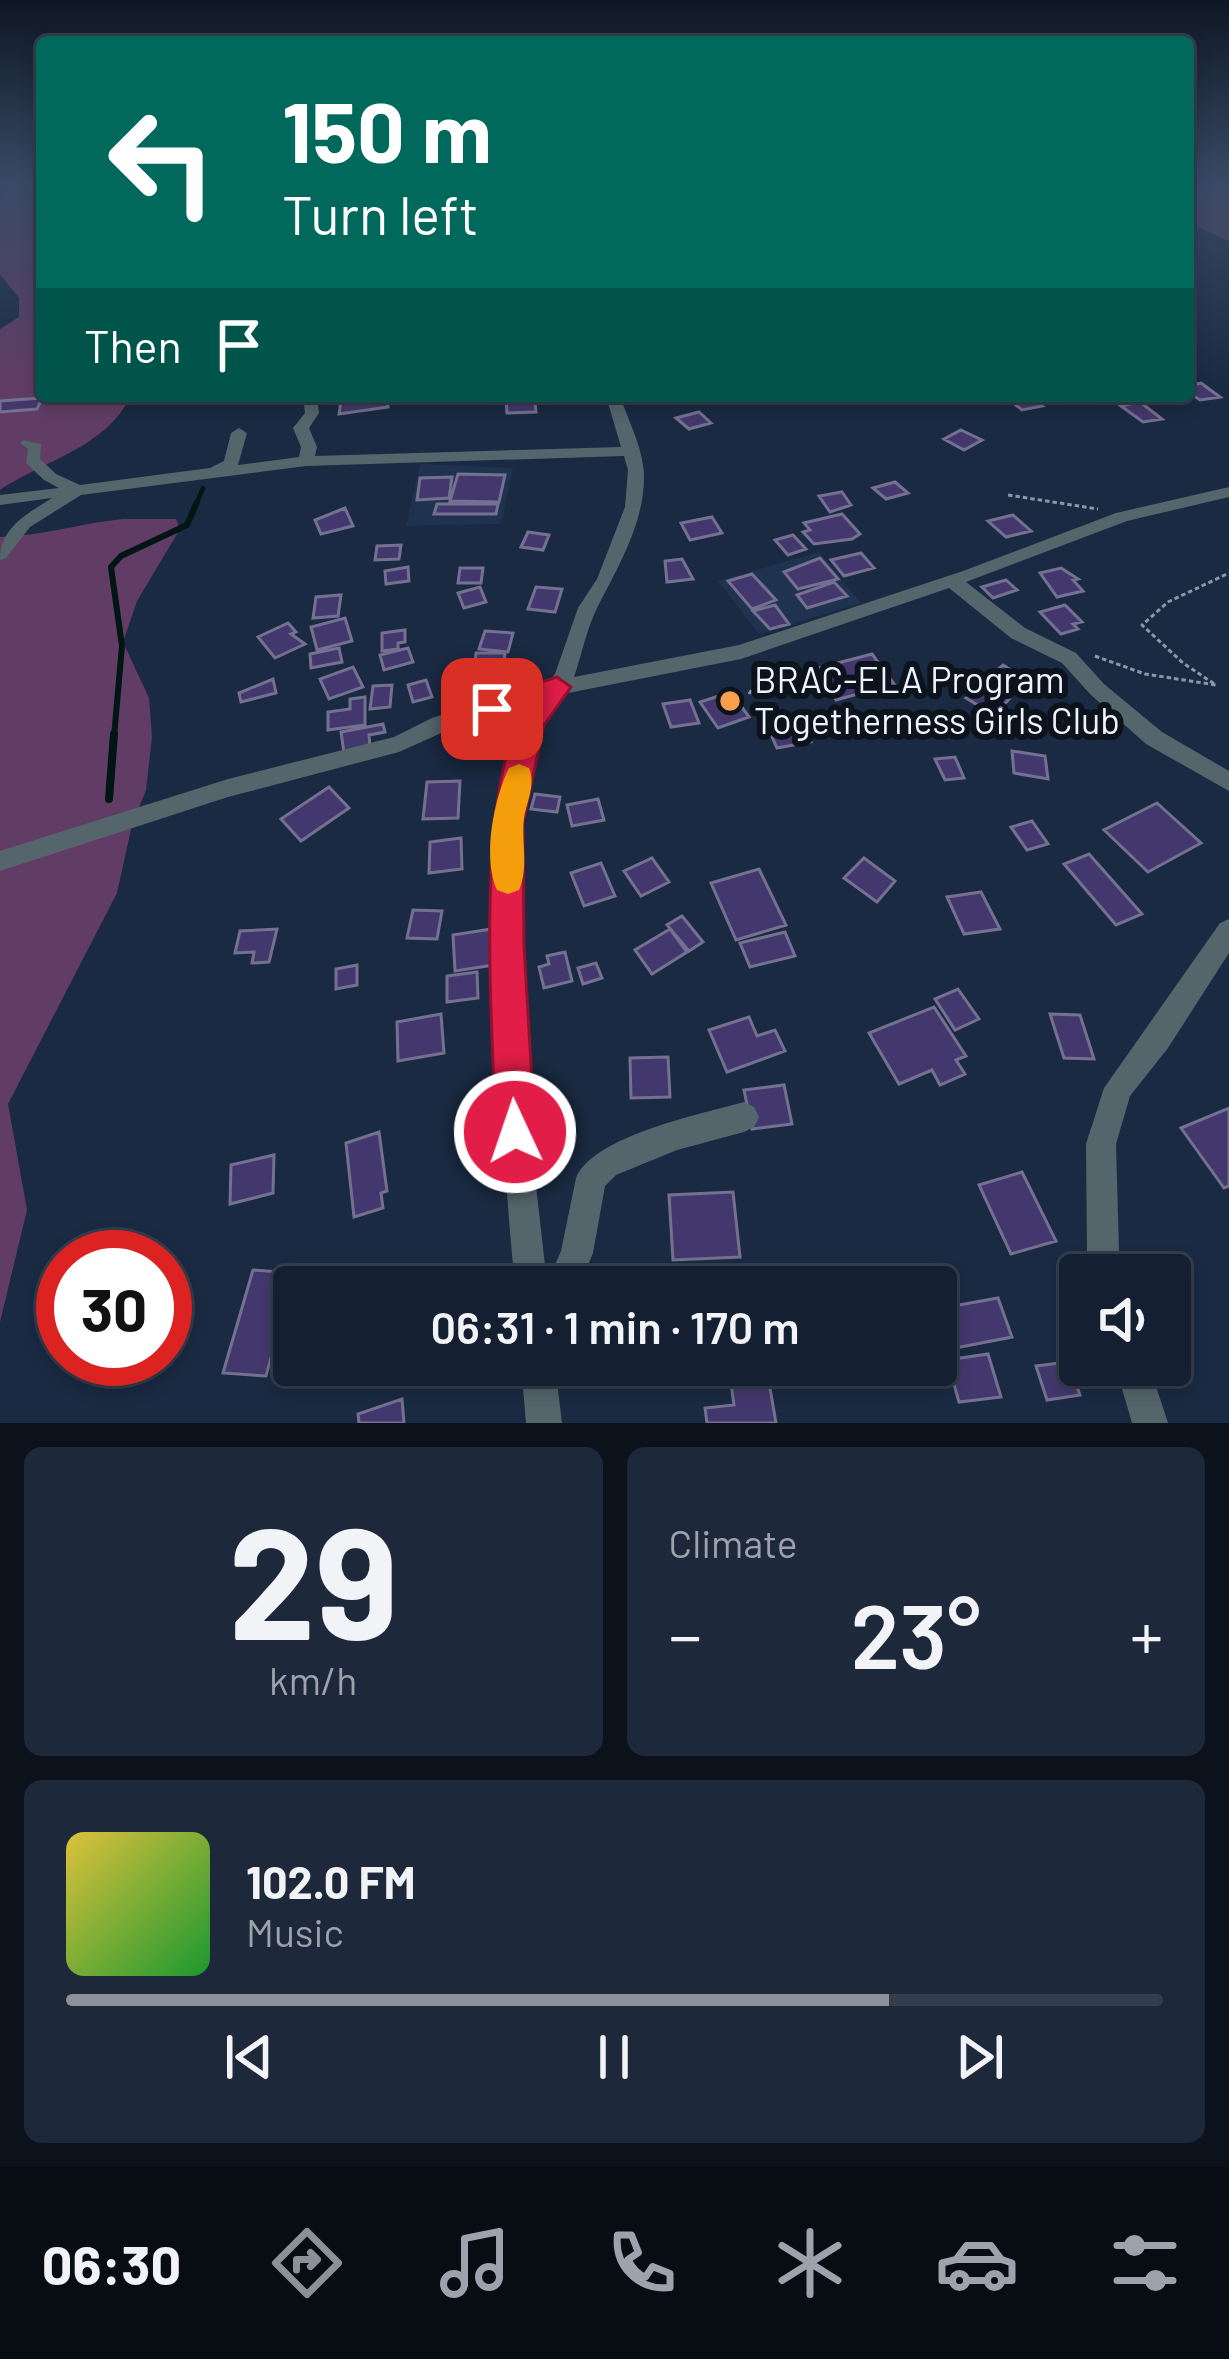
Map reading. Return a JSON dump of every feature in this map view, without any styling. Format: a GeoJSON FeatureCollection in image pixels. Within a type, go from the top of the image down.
{"type":"FeatureCollection","features":[{"type":"Feature","properties":{"kind":"street"},"geometry":{"type":"LineString","coordinates":[[306,460],[309,447],[301,428],[312,413],[311,402]]}},
{"type":"Feature","properties":{"kind":"street"},"geometry":{"type":"LineString","coordinates":[[528,1266],[514,1109],[508,822],[531,723],[557,687],[633,507],[636,470],[615,402]]}},
{"type":"Feature","properties":{"kind":"street"},"geometry":{"type":"LineString","coordinates":[[214,472],[231,463],[239,433]]}},
{"type":"Feature","properties":{"kind":"street"},"geometry":{"type":"LineString","coordinates":[[28,443],[36,447],[32,460],[50,477],[77,490]]}},
{"type":"Feature","properties":{"kind":"street"},"geometry":{"type":"LineString","coordinates":[[0,500],[306,460],[632,451]]}},
{"type":"Feature","properties":{"kind":"street"},"geometry":{"type":"LineString","coordinates":[[0,554],[24,523],[77,490]]}},
{"type":"Feature","properties":{"kind":"street"},"geometry":{"type":"LineString","coordinates":[[0,861],[228,788],[399,744],[440,724],[557,687],[772,643],[1122,517],[1229,493]]}},
{"type":"Feature","properties":{"kind":"street"},"geometry":{"type":"LineString","coordinates":[[951,580],[1018,632],[1069,658],[1154,738],[1229,782]]}},
{"type":"Feature","properties":{"kind":"street"},"geometry":{"type":"LineString","coordinates":[[1104,1254],[1101,1144],[1118,1088],[1158,1038],[1229,931]]}},
{"type":"Feature","properties":{"kind":"street"},"geometry":{"type":"LineString","coordinates":[[571,1266],[591,1178],[604,1164],[677,1135],[744,1118]]}},
{"type":"Feature","properties":{"kind":"street"},"geometry":{"type":"LineString","coordinates":[[540,1386],[544,1423]]}},
{"type":"Feature","properties":{"kind":"street"},"geometry":{"type":"LineString","coordinates":[[1139,1386],[1150,1423]]}},
{"type":"Feature","properties":{"kind":"path"},"geometry":{"type":"LineString","coordinates":[[1009,495],[1054,500],[1122,517]]}},
{"type":"Feature","properties":{"kind":"path"},"geometry":{"type":"LineString","coordinates":[[1086,652],[1145,674],[1216,685],[1142,625],[1168,602],[1229,573]]}},
{"type":"Feature","properties":{"kind":"path"},"geometry":{"type":"LineString","coordinates":[[749,694],[770,662],[772,643]]}},
{"type":"Feature","properties":{"kind":"shaded area"},"geometry":{"type":"Polygon","coordinates":[[[0,250],[36,250],[36,402],[127,402],[90,441],[0,490],[0,329],[19,317],[19,298],[0,274],[0,250]]]}},
{"type":"Feature","properties":{"kind":"shaded area"},"geometry":{"type":"Polygon","coordinates":[[[420,464],[513,468],[501,524],[406,526],[420,464]]]}},
{"type":"Feature","properties":{"kind":"shaded area"},"geometry":{"type":"Polygon","coordinates":[[[123,519],[176,519],[180,529],[137,601],[123,642],[149,698],[152,737],[146,790],[132,825],[117,893],[8,1104],[27,1210],[0,1322],[0,537],[123,519]]]}},
{"type":"Feature","properties":{"kind":"shaded area"},"geometry":{"type":"Polygon","coordinates":[[[819,552],[861,603],[759,634],[718,581],[819,552]]]}},
{"type":"Feature","properties":{"kind":"building"},"geometry":{"type":"Polygon","coordinates":[[[1201,383],[1220,397],[1200,400],[1194,396],[1194,385],[1201,383]]]}},
{"type":"Feature","properties":{"kind":"building"},"geometry":{"type":"Polygon","coordinates":[[[0,401],[40,402],[37,409],[0,412],[0,401]]]}},
{"type":"Feature","properties":{"kind":"building"},"geometry":{"type":"Polygon","coordinates":[[[341,402],[387,402],[388,407],[339,414],[341,402]]]}},
{"type":"Feature","properties":{"kind":"building"},"geometry":{"type":"Polygon","coordinates":[[[506,402],[535,402],[536,412],[507,413],[506,402]]]}},
{"type":"Feature","properties":{"kind":"building"},"geometry":{"type":"Polygon","coordinates":[[[1012,402],[1042,406],[1022,410],[1012,402]]]}},
{"type":"Feature","properties":{"kind":"building"},"geometry":{"type":"Polygon","coordinates":[[[1140,402],[1162,419],[1143,422],[1121,406],[1140,402]]]}},
{"type":"Feature","properties":{"kind":"building"},"geometry":{"type":"Polygon","coordinates":[[[699,412],[711,423],[689,429],[676,418],[699,412]]]}},
{"type":"Feature","properties":{"kind":"building"},"geometry":{"type":"Polygon","coordinates":[[[961,430],[982,440],[964,450],[944,439],[961,430]]]}},
{"type":"Feature","properties":{"kind":"building"},"geometry":{"type":"Polygon","coordinates":[[[458,474],[505,475],[499,502],[450,501],[458,474]]]}},
{"type":"Feature","properties":{"kind":"building"},"geometry":{"type":"Polygon","coordinates":[[[452,477],[449,498],[417,500],[420,478],[452,477]]]}},
{"type":"Feature","properties":{"kind":"building"},"geometry":{"type":"Polygon","coordinates":[[[895,482],[908,493],[886,499],[873,488],[895,482]]]}},
{"type":"Feature","properties":{"kind":"building"},"geometry":{"type":"Polygon","coordinates":[[[842,492],[851,505],[830,512],[819,496],[842,492]]]}},
{"type":"Feature","properties":{"kind":"building"},"geometry":{"type":"Polygon","coordinates":[[[437,504],[498,504],[496,514],[434,514],[437,504]]]}},
{"type":"Feature","properties":{"kind":"building"},"geometry":{"type":"Polygon","coordinates":[[[345,508],[353,526],[321,534],[315,520],[345,508]]]}},
{"type":"Feature","properties":{"kind":"building"},"geometry":{"type":"Polygon","coordinates":[[[842,514],[860,534],[814,544],[803,532],[810,530],[804,523],[842,514]]]}},
{"type":"Feature","properties":{"kind":"building"},"geometry":{"type":"Polygon","coordinates":[[[1013,515],[1031,531],[1006,537],[988,521],[1013,515]]]}},
{"type":"Feature","properties":{"kind":"building"},"geometry":{"type":"Polygon","coordinates":[[[712,517],[722,533],[690,540],[681,523],[712,517]]]}},
{"type":"Feature","properties":{"kind":"building"},"geometry":{"type":"Polygon","coordinates":[[[528,532],[549,535],[543,550],[521,547],[528,532]]]}},
{"type":"Feature","properties":{"kind":"building"},"geometry":{"type":"Polygon","coordinates":[[[793,535],[806,549],[788,555],[775,540],[793,535]]]}},
{"type":"Feature","properties":{"kind":"building"},"geometry":{"type":"Polygon","coordinates":[[[401,545],[399,559],[375,560],[377,546],[401,545]]]}},
{"type":"Feature","properties":{"kind":"building"},"geometry":{"type":"Polygon","coordinates":[[[861,553],[874,568],[844,576],[831,560],[861,553]]]}},
{"type":"Feature","properties":{"kind":"building"},"geometry":{"type":"Polygon","coordinates":[[[820,558],[838,579],[798,589],[784,572],[820,558]]]}},
{"type":"Feature","properties":{"kind":"building"},"geometry":{"type":"Polygon","coordinates":[[[682,559],[693,579],[667,582],[665,561],[682,559]]]}},
{"type":"Feature","properties":{"kind":"building"},"geometry":{"type":"Polygon","coordinates":[[[408,567],[409,581],[386,584],[385,571],[408,567]]]}},
{"type":"Feature","properties":{"kind":"building"},"geometry":{"type":"Polygon","coordinates":[[[460,568],[483,568],[481,583],[458,583],[460,568]]]}},
{"type":"Feature","properties":{"kind":"building"},"geometry":{"type":"Polygon","coordinates":[[[1061,568],[1078,579],[1073,580],[1083,591],[1057,597],[1040,573],[1061,568]]]}},
{"type":"Feature","properties":{"kind":"building"},"geometry":{"type":"Polygon","coordinates":[[[752,574],[776,600],[752,609],[728,581],[752,574]]]}},
{"type":"Feature","properties":{"kind":"building"},"geometry":{"type":"Polygon","coordinates":[[[1006,580],[1017,590],[993,598],[982,587],[1006,580]]]}},
{"type":"Feature","properties":{"kind":"building"},"geometry":{"type":"Polygon","coordinates":[[[834,582],[847,596],[807,608],[797,595],[834,582]]]}},
{"type":"Feature","properties":{"kind":"building"},"geometry":{"type":"Polygon","coordinates":[[[480,587],[486,602],[464,608],[458,593],[480,587]]]}},
{"type":"Feature","properties":{"kind":"building"},"geometry":{"type":"Polygon","coordinates":[[[536,587],[562,589],[555,612],[528,609],[536,587]]]}},
{"type":"Feature","properties":{"kind":"building"},"geometry":{"type":"Polygon","coordinates":[[[341,595],[338,616],[313,618],[316,597],[341,595]]]}},
{"type":"Feature","properties":{"kind":"building"},"geometry":{"type":"Polygon","coordinates":[[[775,605],[789,624],[770,629],[753,611],[775,605]]]}},
{"type":"Feature","properties":{"kind":"building"},"geometry":{"type":"Polygon","coordinates":[[[1065,605],[1082,622],[1073,624],[1078,629],[1061,634],[1040,612],[1065,605]]]}},
{"type":"Feature","properties":{"kind":"building"},"geometry":{"type":"Polygon","coordinates":[[[345,618],[352,641],[317,650],[311,627],[345,618]]]}},
{"type":"Feature","properties":{"kind":"building"},"geometry":{"type":"Polygon","coordinates":[[[288,623],[296,632],[291,634],[305,644],[275,658],[258,637],[288,623]]]}},
{"type":"Feature","properties":{"kind":"building"},"geometry":{"type":"Polygon","coordinates":[[[405,630],[405,642],[398,643],[398,649],[382,651],[382,633],[405,630]]]}},
{"type":"Feature","properties":{"kind":"building"},"geometry":{"type":"Polygon","coordinates":[[[485,631],[513,633],[508,652],[479,649],[485,631]]]}},
{"type":"Feature","properties":{"kind":"building"},"geometry":{"type":"Polygon","coordinates":[[[339,648],[342,662],[311,668],[310,654],[339,648]]]}},
{"type":"Feature","properties":{"kind":"building"},"geometry":{"type":"Polygon","coordinates":[[[408,648],[413,662],[384,670],[380,655],[408,648]]]}},
{"type":"Feature","properties":{"kind":"building"},"geometry":{"type":"Polygon","coordinates":[[[476,653],[505,653],[502,685],[473,686],[476,653]]]}},
{"type":"Feature","properties":{"kind":"building"},"geometry":{"type":"Polygon","coordinates":[[[872,654],[894,684],[836,700],[815,669],[872,654]]]}},
{"type":"Feature","properties":{"kind":"building"},"geometry":{"type":"Polygon","coordinates":[[[1003,665],[1028,681],[1011,696],[985,680],[1003,665]]]}},
{"type":"Feature","properties":{"kind":"building"},"geometry":{"type":"Polygon","coordinates":[[[353,667],[363,687],[329,699],[320,679],[353,667]]]}},
{"type":"Feature","properties":{"kind":"building"},"geometry":{"type":"Polygon","coordinates":[[[273,679],[276,693],[241,702],[239,693],[273,679]]]}},
{"type":"Feature","properties":{"kind":"building"},"geometry":{"type":"Polygon","coordinates":[[[426,680],[432,697],[413,702],[408,685],[426,680]]]}},
{"type":"Feature","properties":{"kind":"building"},"geometry":{"type":"Polygon","coordinates":[[[982,682],[1010,698],[994,715],[966,698],[982,682]]]}},
{"type":"Feature","properties":{"kind":"building"},"geometry":{"type":"Polygon","coordinates":[[[392,685],[390,707],[370,709],[373,686],[392,685]]]}},
{"type":"Feature","properties":{"kind":"building"},"geometry":{"type":"Polygon","coordinates":[[[731,692],[749,717],[718,728],[700,702],[731,692]]]}},
{"type":"Feature","properties":{"kind":"building"},"geometry":{"type":"Polygon","coordinates":[[[365,697],[365,725],[328,730],[328,712],[350,709],[350,699],[365,697]]]}},
{"type":"Feature","properties":{"kind":"building"},"geometry":{"type":"Polygon","coordinates":[[[690,700],[699,723],[671,727],[663,704],[690,700]]]}},
{"type":"Feature","properties":{"kind":"building"},"geometry":{"type":"Polygon","coordinates":[[[801,723],[811,742],[777,748],[769,730],[801,723]]]}},
{"type":"Feature","properties":{"kind":"building"},"geometry":{"type":"Polygon","coordinates":[[[383,724],[385,732],[369,735],[370,747],[344,753],[341,732],[383,724]]]}},
{"type":"Feature","properties":{"kind":"building"},"geometry":{"type":"Polygon","coordinates":[[[1012,751],[1045,756],[1048,779],[1014,773],[1012,751]]]}},
{"type":"Feature","properties":{"kind":"building"},"geometry":{"type":"Polygon","coordinates":[[[955,757],[964,778],[945,780],[935,759],[955,757]]]}},
{"type":"Feature","properties":{"kind":"building"},"geometry":{"type":"Polygon","coordinates":[[[460,781],[458,818],[423,819],[427,782],[460,781]]]}},
{"type":"Feature","properties":{"kind":"building"},"geometry":{"type":"Polygon","coordinates":[[[329,787],[349,808],[301,841],[281,819],[329,787]]]}},
{"type":"Feature","properties":{"kind":"building"},"geometry":{"type":"Polygon","coordinates":[[[535,794],[560,797],[557,812],[531,809],[535,794]]]}},
{"type":"Feature","properties":{"kind":"building"},"geometry":{"type":"Polygon","coordinates":[[[598,799],[604,820],[572,826],[567,805],[598,799]]]}},
{"type":"Feature","properties":{"kind":"building"},"geometry":{"type":"Polygon","coordinates":[[[1157,803],[1201,843],[1148,872],[1104,830],[1157,803]]]}},
{"type":"Feature","properties":{"kind":"building"},"geometry":{"type":"Polygon","coordinates":[[[1032,821],[1048,844],[1027,850],[1011,827],[1032,821]]]}},
{"type":"Feature","properties":{"kind":"building"},"geometry":{"type":"Polygon","coordinates":[[[461,838],[462,869],[429,873],[430,842],[461,838]]]}},
{"type":"Feature","properties":{"kind":"building"},"geometry":{"type":"Polygon","coordinates":[[[1089,854],[1142,914],[1116,925],[1064,864],[1089,854]]]}},
{"type":"Feature","properties":{"kind":"building"},"geometry":{"type":"Polygon","coordinates":[[[652,858],[669,882],[641,896],[624,871],[652,858]]]}},
{"type":"Feature","properties":{"kind":"building"},"geometry":{"type":"Polygon","coordinates":[[[864,858],[895,881],[877,902],[844,878],[864,858]]]}},
{"type":"Feature","properties":{"kind":"building"},"geometry":{"type":"Polygon","coordinates":[[[601,863],[615,896],[584,906],[571,873],[601,863]]]}},
{"type":"Feature","properties":{"kind":"building"},"geometry":{"type":"Polygon","coordinates":[[[759,869],[786,925],[736,940],[711,883],[759,869]]]}},
{"type":"Feature","properties":{"kind":"building"},"geometry":{"type":"Polygon","coordinates":[[[981,892],[1000,929],[964,934],[947,897],[981,892]]]}},
{"type":"Feature","properties":{"kind":"building"},"geometry":{"type":"Polygon","coordinates":[[[413,910],[442,911],[437,939],[407,938],[413,910]]]}},
{"type":"Feature","properties":{"kind":"building"},"geometry":{"type":"Polygon","coordinates":[[[682,916],[703,942],[689,951],[667,925],[682,916]]]}},
{"type":"Feature","properties":{"kind":"building"},"geometry":{"type":"Polygon","coordinates":[[[277,929],[269,962],[252,963],[254,952],[235,953],[240,931],[277,929]]]}},
{"type":"Feature","properties":{"kind":"building"},"geometry":{"type":"Polygon","coordinates":[[[491,929],[494,965],[455,971],[453,935],[491,929]]]}},
{"type":"Feature","properties":{"kind":"building"},"geometry":{"type":"Polygon","coordinates":[[[670,929],[687,952],[652,974],[635,950],[670,929]]]}},
{"type":"Feature","properties":{"kind":"building"},"geometry":{"type":"Polygon","coordinates":[[[785,932],[795,956],[750,967],[740,943],[785,932]]]}},
{"type":"Feature","properties":{"kind":"building"},"geometry":{"type":"Polygon","coordinates":[[[565,952],[572,981],[544,988],[539,967],[549,964],[547,956],[565,952]]]}},
{"type":"Feature","properties":{"kind":"building"},"geometry":{"type":"Polygon","coordinates":[[[596,963],[602,978],[583,984],[578,968],[596,963]]]}},
{"type":"Feature","properties":{"kind":"building"},"geometry":{"type":"Polygon","coordinates":[[[357,965],[357,985],[336,989],[336,969],[357,965]]]}},
{"type":"Feature","properties":{"kind":"building"},"geometry":{"type":"Polygon","coordinates":[[[477,972],[478,998],[447,1002],[447,976],[477,972]]]}},
{"type":"Feature","properties":{"kind":"building"},"geometry":{"type":"Polygon","coordinates":[[[958,989],[979,1019],[955,1030],[935,999],[958,989]]]}},
{"type":"Feature","properties":{"kind":"building"},"geometry":{"type":"Polygon","coordinates":[[[934,1007],[966,1056],[956,1060],[965,1074],[940,1085],[932,1070],[899,1084],[869,1033],[934,1007]]]}},
{"type":"Feature","properties":{"kind":"building"},"geometry":{"type":"Polygon","coordinates":[[[441,1014],[444,1053],[398,1061],[397,1022],[441,1014]]]}},
{"type":"Feature","properties":{"kind":"building"},"geometry":{"type":"Polygon","coordinates":[[[1050,1014],[1080,1015],[1094,1059],[1064,1058],[1050,1014]]]}},
{"type":"Feature","properties":{"kind":"building"},"geometry":{"type":"Polygon","coordinates":[[[749,1017],[757,1036],[775,1030],[785,1051],[727,1072],[709,1030],[749,1017]]]}},
{"type":"Feature","properties":{"kind":"building"},"geometry":{"type":"Polygon","coordinates":[[[668,1057],[670,1097],[631,1098],[630,1058],[668,1057]]]}},
{"type":"Feature","properties":{"kind":"building"},"geometry":{"type":"Polygon","coordinates":[[[784,1085],[792,1124],[752,1129],[744,1090],[784,1085]]]}},
{"type":"Feature","properties":{"kind":"building"},"geometry":{"type":"Polygon","coordinates":[[[1229,1108],[1229,1186],[1224,1188],[1181,1128],[1229,1108]]]}},
{"type":"Feature","properties":{"kind":"building"},"geometry":{"type":"Polygon","coordinates":[[[379,1132],[387,1191],[381,1193],[383,1208],[354,1217],[346,1143],[379,1132]]]}},
{"type":"Feature","properties":{"kind":"building"},"geometry":{"type":"Polygon","coordinates":[[[274,1155],[273,1193],[230,1204],[231,1165],[274,1155]]]}},
{"type":"Feature","properties":{"kind":"building"},"geometry":{"type":"Polygon","coordinates":[[[1022,1172],[1056,1241],[1011,1254],[979,1185],[1022,1172]]]}},
{"type":"Feature","properties":{"kind":"building"},"geometry":{"type":"Polygon","coordinates":[[[733,1192],[740,1257],[673,1260],[669,1195],[733,1192]]]}},
{"type":"Feature","properties":{"kind":"building"},"geometry":{"type":"Polygon","coordinates":[[[253,1270],[273,1271],[273,1350],[266,1376],[223,1373],[253,1270]]]}},
{"type":"Feature","properties":{"kind":"building"},"geometry":{"type":"Polygon","coordinates":[[[998,1298],[1012,1337],[957,1348],[957,1305],[998,1298]]]}},
{"type":"Feature","properties":{"kind":"building"},"geometry":{"type":"Polygon","coordinates":[[[988,1354],[1001,1397],[959,1402],[954,1386],[957,1359],[988,1354]]]}},
{"type":"Feature","properties":{"kind":"building"},"geometry":{"type":"Polygon","coordinates":[[[1059,1363],[1059,1386],[1077,1386],[1080,1395],[1047,1400],[1036,1366],[1059,1363]]]}},
{"type":"Feature","properties":{"kind":"building"},"geometry":{"type":"Polygon","coordinates":[[[731,1386],[770,1386],[776,1423],[707,1423],[705,1408],[734,1405],[731,1386]]]}},
{"type":"Feature","properties":{"kind":"building"},"geometry":{"type":"Polygon","coordinates":[[[402,1399],[404,1423],[359,1423],[358,1414],[402,1399]]]}},
{"type":"Feature","properties":{"kind":"waterway"},"geometry":{"type":"LineString","coordinates":[[196,505],[203,488]]}},
{"type":"Feature","properties":{"kind":"waterway"},"geometry":{"type":"LineString","coordinates":[[114,737],[122,646],[111,567],[121,556],[187,525],[197,502]]}},
{"type":"Feature","properties":{"kind":"waterway"},"geometry":{"type":"LineString","coordinates":[[109,799],[114,734]]}},
{"type":"Feature","properties":{"kind":"slow traffic"},"geometry":{"type":"LineString","coordinates":[[508,880],[508,822],[519,776]]}},
{"type":"Feature","properties":{"kind":"place","name":"BRAC-ELA Program Togetherness Girls Club"},"geometry":{"type":"Point","coordinates":[730,701]}},
{"type":"Feature","properties":{"kind":"route"},"geometry":{"type":"LineString","coordinates":[[492,709],[557,687],[531,723],[508,822],[507,946],[515,1132]]}}]}
